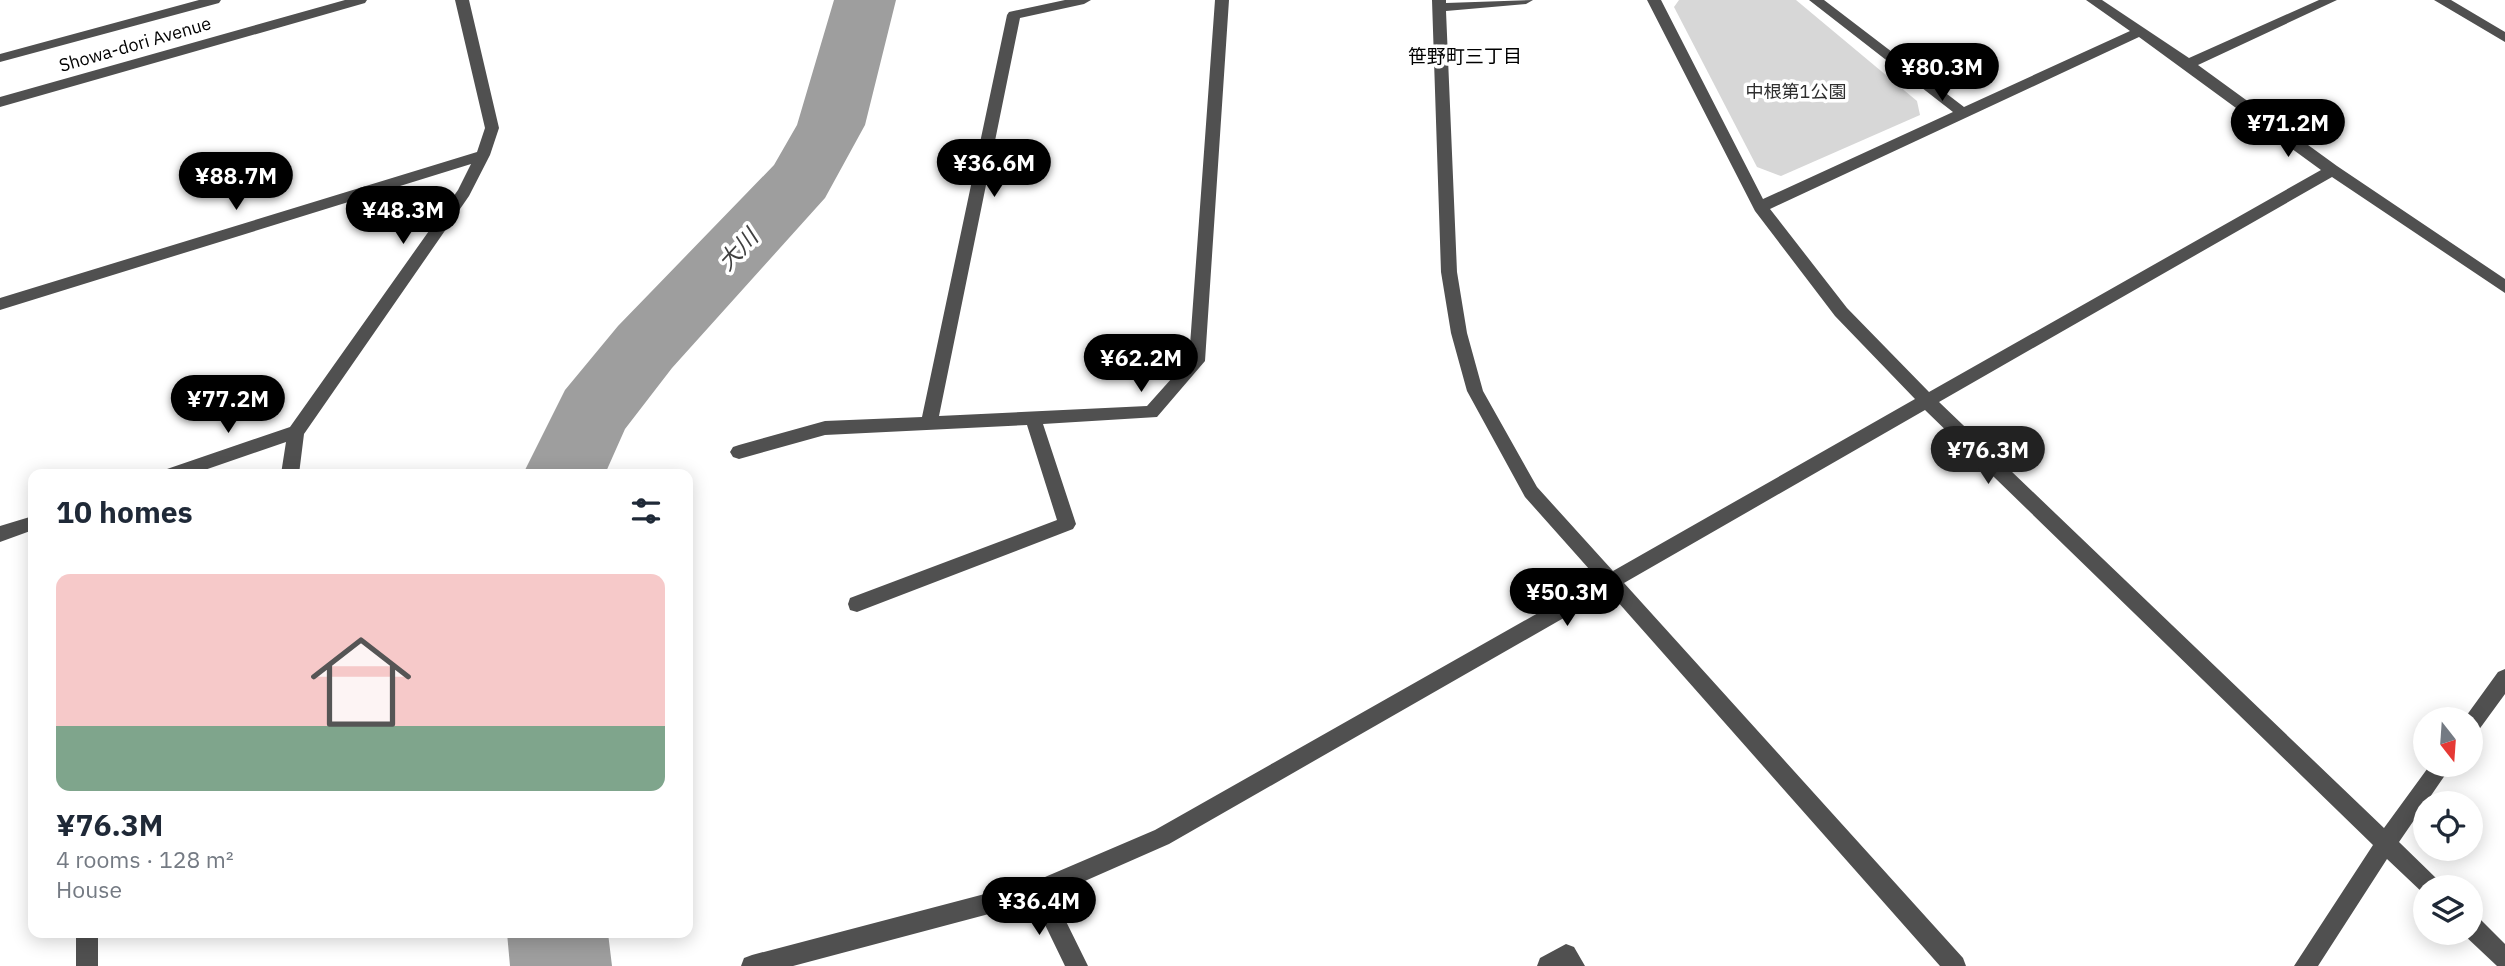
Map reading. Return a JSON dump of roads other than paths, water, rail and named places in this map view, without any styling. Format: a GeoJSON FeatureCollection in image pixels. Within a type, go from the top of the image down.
{"type":"FeatureCollection","features":[{"type":"Feature","properties":{"kind":"street","name":"Showa-dori Avenue"},"geometry":{"type":"LineString","coordinates":[[0,58],[214,0]]}},
{"type":"Feature","properties":{"kind":"street","name":"Showa-dori Avenue"},"geometry":{"type":"LineString","coordinates":[[0,102],[360,0]]}},
{"type":"Feature","properties":{"kind":"street"},"geometry":{"type":"LineString","coordinates":[[291,469],[296,432],[464,192],[483,155],[492,128],[461,0]]}},
{"type":"Feature","properties":{"kind":"street"},"geometry":{"type":"LineString","coordinates":[[929,423],[1014,15],[1084,0]]}},
{"type":"Feature","properties":{"kind":"street"},"geometry":{"type":"LineString","coordinates":[[739,452],[825,428],[1152,412],[1197,361],[1222,0]]}},
{"type":"Feature","properties":{"kind":"street"},"geometry":{"type":"LineString","coordinates":[[1526,0],[1440,3],[1449,272],[1459,333],[1475,391],[1531,492],[1955,966]]}},
{"type":"Feature","properties":{"kind":"street"},"geometry":{"type":"LineString","coordinates":[[1654,0],[1760,207],[1841,312],[1927,401],[2419,875]]}},
{"type":"Feature","properties":{"kind":"street"},"geometry":{"type":"LineString","coordinates":[[1816,0],[1963,113]]}},
{"type":"Feature","properties":{"kind":"street"},"geometry":{"type":"LineString","coordinates":[[2093,0],[2188,64],[2332,170],[2505,287]]}},
{"type":"Feature","properties":{"kind":"street"},"geometry":{"type":"LineString","coordinates":[[2188,64],[2330,0]]}},
{"type":"Feature","properties":{"kind":"street"},"geometry":{"type":"LineString","coordinates":[[2441,0],[2505,38]]}},
{"type":"Feature","properties":{"kind":"street"},"geometry":{"type":"LineString","coordinates":[[1760,207],[2139,32]]}},
{"type":"Feature","properties":{"kind":"street"},"geometry":{"type":"LineString","coordinates":[[0,304],[483,155]]}},
{"type":"Feature","properties":{"kind":"street"},"geometry":{"type":"LineString","coordinates":[[752,966],[1039,890],[1163,837],[2332,170]]}},
{"type":"Feature","properties":{"kind":"street"},"geometry":{"type":"LineString","coordinates":[[857,604],[1067,524],[1033,418]]}},
{"type":"Feature","properties":{"kind":"street"},"geometry":{"type":"LineString","coordinates":[[188,469],[296,432]]}},
{"type":"Feature","properties":{"kind":"street"},"geometry":{"type":"LineString","coordinates":[[0,534],[28,525]]}},
{"type":"Feature","properties":{"kind":"street"},"geometry":{"type":"LineString","coordinates":[[2483,708],[2505,678]]}},
{"type":"Feature","properties":{"kind":"street"},"geometry":{"type":"LineString","coordinates":[[2305,966],[2386,843],[2433,777]]}},
{"type":"Feature","properties":{"kind":"street"},"geometry":{"type":"LineString","coordinates":[[1039,890],[1077,966]]}},
{"type":"Feature","properties":{"kind":"street"},"geometry":{"type":"LineString","coordinates":[[87,938],[87,966]]}},
{"type":"Feature","properties":{"kind":"street"},"geometry":{"type":"LineString","coordinates":[[2483,938],[2505,959]]}},
{"type":"Feature","properties":{"kind":"street"},"geometry":{"type":"LineString","coordinates":[[1548,966],[1566,955],[1574,966]]}},
{"type":"Feature","properties":{"kind":"waterway","name":"大川"},"geometry":{"type":"LineString","coordinates":[[566,469],[593,412],[645,347],[800,181],[831,125],[865,0]]}},
{"type":"Feature","properties":{"kind":"waterway","name":"大川"},"geometry":{"type":"LineString","coordinates":[[558,938],[561,966]]}},
{"type":"Feature","properties":{"kind":"district","name":"笹野町三丁目"},"geometry":{"type":"Point","coordinates":[1465,56]}},
{"type":"Feature","properties":{"kind":"park label","name":"中根第1公園"},"geometry":{"type":"Point","coordinates":[1796,91]}}]}
